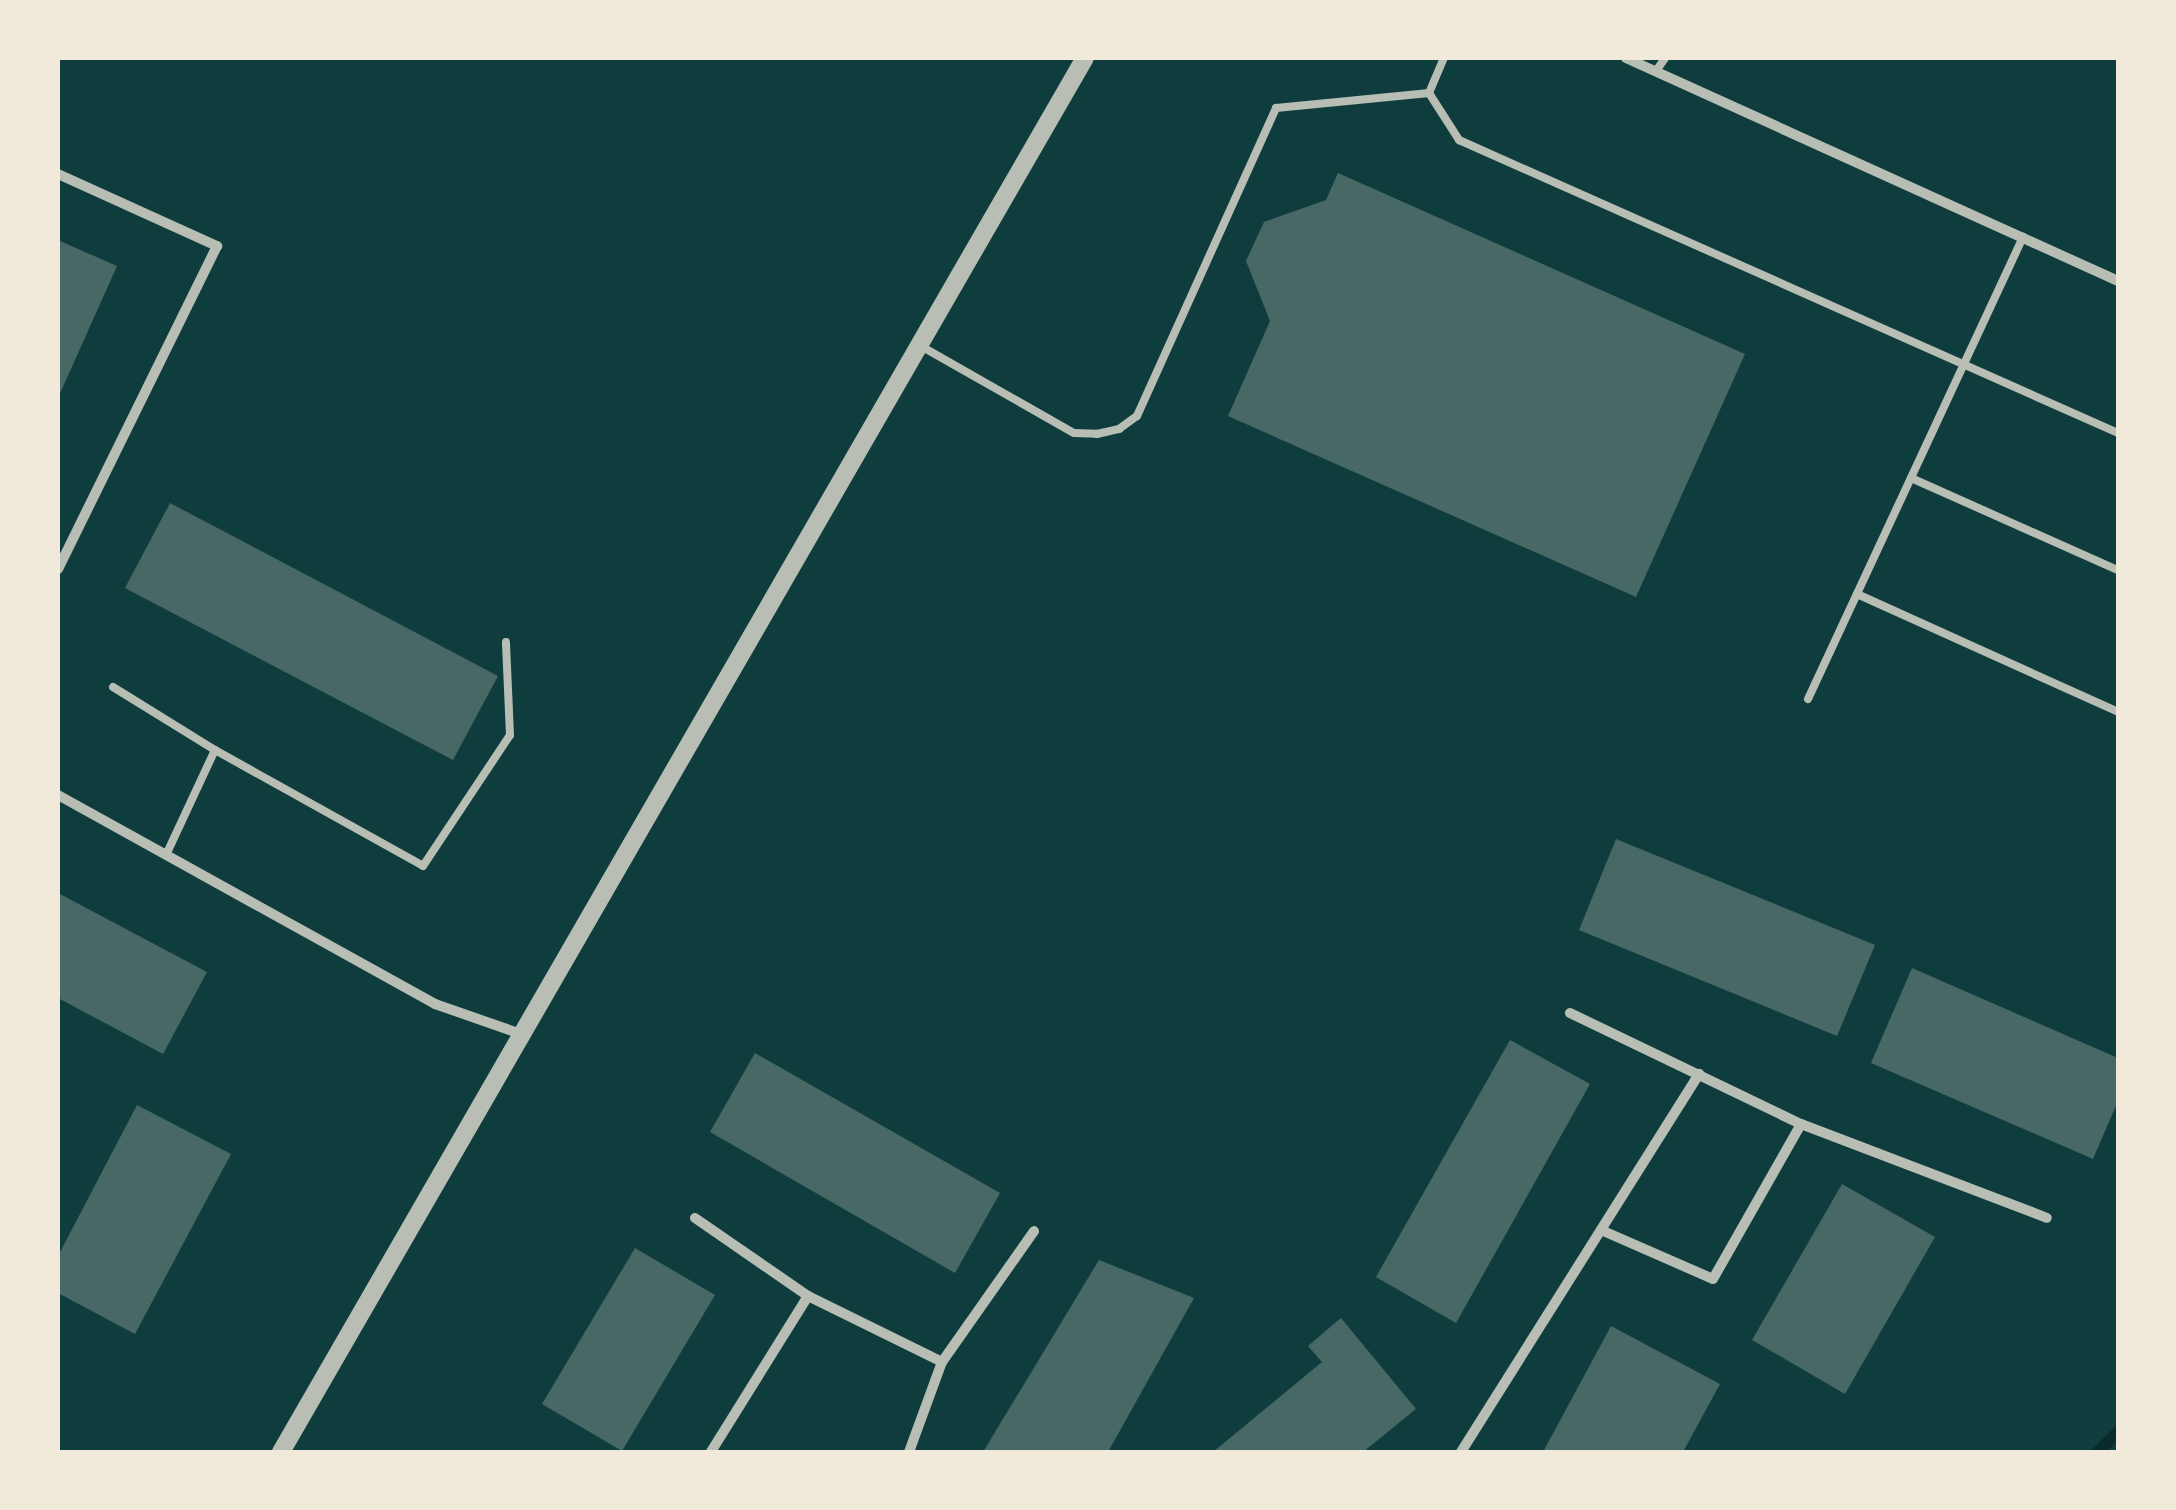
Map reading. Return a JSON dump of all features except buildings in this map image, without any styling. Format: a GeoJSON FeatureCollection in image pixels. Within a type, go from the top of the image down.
{"type":"FeatureCollection","features":[{"type":"Feature","properties":{"kind":"street"},"geometry":{"type":"LineString","coordinates":[[281,1452],[1086,58]]}},
{"type":"Feature","properties":{"kind":"street"},"geometry":{"type":"LineString","coordinates":[[1626,58],[2118,281]]}},
{"type":"Feature","properties":{"kind":"street"},"geometry":{"type":"LineString","coordinates":[[58,174],[217,246],[58,569]]}},
{"type":"Feature","properties":{"kind":"street"},"geometry":{"type":"LineString","coordinates":[[58,795],[434,1004],[521,1034]]}},
{"type":"Feature","properties":{"kind":"street"},"geometry":{"type":"LineString","coordinates":[[1570,1013],[1801,1124],[2047,1218]]}},
{"type":"Feature","properties":{"kind":"street"},"geometry":{"type":"LineString","coordinates":[[1460,1452],[1700,1074]]}},
{"type":"Feature","properties":{"kind":"street"},"geometry":{"type":"LineString","coordinates":[[1602,1230],[1713,1279],[1801,1124]]}},
{"type":"Feature","properties":{"kind":"street"},"geometry":{"type":"LineString","coordinates":[[695,1218],[808,1296],[942,1362]]}},
{"type":"Feature","properties":{"kind":"street"},"geometry":{"type":"LineString","coordinates":[[909,1452],[942,1362],[1034,1231]]}},
{"type":"Feature","properties":{"kind":"street"},"geometry":{"type":"LineString","coordinates":[[712,1452],[808,1296]]}},
{"type":"Feature","properties":{"kind":"lane"},"geometry":{"type":"LineString","coordinates":[[1428,92],[1444,58]]}},
{"type":"Feature","properties":{"kind":"lane"},"geometry":{"type":"LineString","coordinates":[[1656,71],[1665,58]]}},
{"type":"Feature","properties":{"kind":"lane"},"geometry":{"type":"LineString","coordinates":[[920,345],[1074,433],[1097,434],[1118,429],[1137,416],[1276,108],[1428,92]]}},
{"type":"Feature","properties":{"kind":"lane"},"geometry":{"type":"LineString","coordinates":[[1428,92],[1459,140],[2118,433]]}},
{"type":"Feature","properties":{"kind":"lane"},"geometry":{"type":"LineString","coordinates":[[1808,698],[2023,237]]}},
{"type":"Feature","properties":{"kind":"lane"},"geometry":{"type":"LineString","coordinates":[[1911,478],[2118,570]]}},
{"type":"Feature","properties":{"kind":"lane"},"geometry":{"type":"LineString","coordinates":[[1857,594],[2118,712]]}},
{"type":"Feature","properties":{"kind":"lane"},"geometry":{"type":"LineString","coordinates":[[113,687],[215,750],[423,866],[510,736],[506,642]]}},
{"type":"Feature","properties":{"kind":"lane"},"geometry":{"type":"LineString","coordinates":[[166,855],[215,750]]}},
{"type":"Feature","properties":{"kind":"waterway"},"geometry":{"type":"LineString","coordinates":[[2098,1452],[2118,1432]]}}]}
